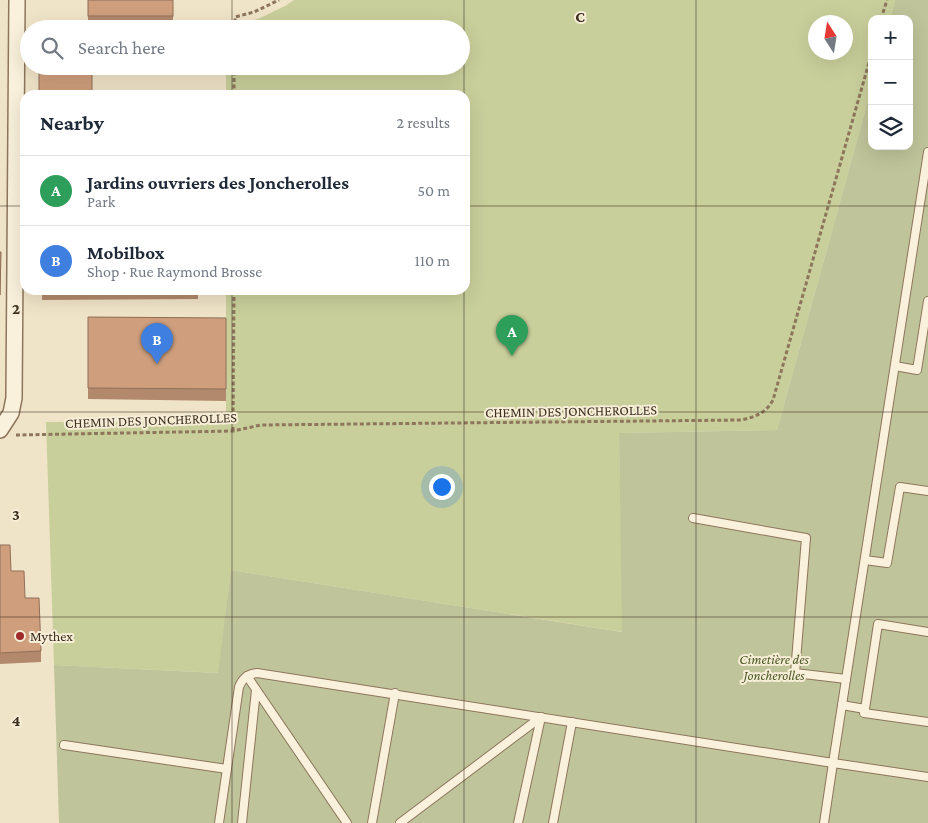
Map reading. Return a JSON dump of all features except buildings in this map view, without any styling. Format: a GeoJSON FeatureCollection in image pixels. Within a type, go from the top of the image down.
{"type":"FeatureCollection","features":[{"type":"Feature","properties":{"kind":"street"},"geometry":{"type":"LineString","coordinates":[[4,432],[14,398],[17,0]]}},
{"type":"Feature","properties":{"kind":"lane"},"geometry":{"type":"LineString","coordinates":[[824,823],[927,169],[928,152]]}},
{"type":"Feature","properties":{"kind":"lane"},"geometry":{"type":"LineString","coordinates":[[895,366],[917,370],[928,300]]}},
{"type":"Feature","properties":{"kind":"lane"},"geometry":{"type":"LineString","coordinates":[[865,560],[887,563],[900,487],[928,491]]}},
{"type":"Feature","properties":{"kind":"lane"},"geometry":{"type":"LineString","coordinates":[[693,518],[806,538],[795,673],[846,679]]}},
{"type":"Feature","properties":{"kind":"lane"},"geometry":{"type":"LineString","coordinates":[[928,632],[878,624],[864,713],[928,722]]}},
{"type":"Feature","properties":{"kind":"lane"},"geometry":{"type":"LineString","coordinates":[[219,823],[239,687],[242,680],[252,673],[395,693],[928,778]]}},
{"type":"Feature","properties":{"kind":"lane"},"geometry":{"type":"LineString","coordinates":[[247,676],[348,823]]}},
{"type":"Feature","properties":{"kind":"lane"},"geometry":{"type":"LineString","coordinates":[[242,823],[256,690]]}},
{"type":"Feature","properties":{"kind":"lane"},"geometry":{"type":"LineString","coordinates":[[372,823],[395,693]]}},
{"type":"Feature","properties":{"kind":"lane"},"geometry":{"type":"LineString","coordinates":[[842,705],[865,708]]}},
{"type":"Feature","properties":{"kind":"lane"},"geometry":{"type":"LineString","coordinates":[[400,823],[541,717]]}},
{"type":"Feature","properties":{"kind":"lane"},"geometry":{"type":"LineString","coordinates":[[518,823],[541,717]]}},
{"type":"Feature","properties":{"kind":"lane"},"geometry":{"type":"LineString","coordinates":[[553,823],[572,722]]}},
{"type":"Feature","properties":{"kind":"lane"},"geometry":{"type":"LineString","coordinates":[[64,745],[227,769]]}},
{"type":"Feature","properties":{"kind":"path"},"geometry":{"type":"LineString","coordinates":[[234,20],[234,17],[254,12],[279,0]]}},
{"type":"Feature","properties":{"kind":"path"},"geometry":{"type":"LineString","coordinates":[[882,15],[886,0]]}},
{"type":"Feature","properties":{"kind":"path","name":"CHEMIN DES JONCHEROLLES"},"geometry":{"type":"LineString","coordinates":[[4,432],[233,431],[262,425],[741,420],[762,413],[769,408],[773,400],[870,60]]}},
{"type":"Feature","properties":{"kind":"path"},"geometry":{"type":"LineString","coordinates":[[234,75],[234,90]]}},
{"type":"Feature","properties":{"kind":"path"},"geometry":{"type":"LineString","coordinates":[[233,431],[234,295]]}},
{"type":"Feature","properties":{"kind":"green space"},"geometry":{"type":"Polygon","coordinates":[[[294,0],[895,0],[891,15],[868,15],[868,100],[777,430],[619,433],[623,632],[231,570],[219,673],[54,665],[46,422],[226,421],[226,295],[470,295],[470,90],[226,90],[226,75],[470,75],[470,20],[253,20],[294,0]]]}},
{"type":"Feature","properties":{"kind":"green space","name":"Cimetière des Joncherolles"},"geometry":{"type":"Polygon","coordinates":[[[895,0],[928,0],[928,823],[59,823],[54,665],[218,673],[231,570],[622,632],[619,433],[777,430],[868,100],[868,150],[913,150],[913,15],[891,15],[895,0]]]}},
{"type":"Feature","properties":{"kind":"place","name":"Jardins ouvriers des Joncherolles"},"geometry":{"type":"Point","coordinates":[512,356]}},
{"type":"Feature","properties":{"kind":"place","name":"Mobilbox"},"geometry":{"type":"Point","coordinates":[157,364]}},
{"type":"Feature","properties":{"kind":"place","name":"Mythex"},"geometry":{"type":"Point","coordinates":[20,636]}}]}
